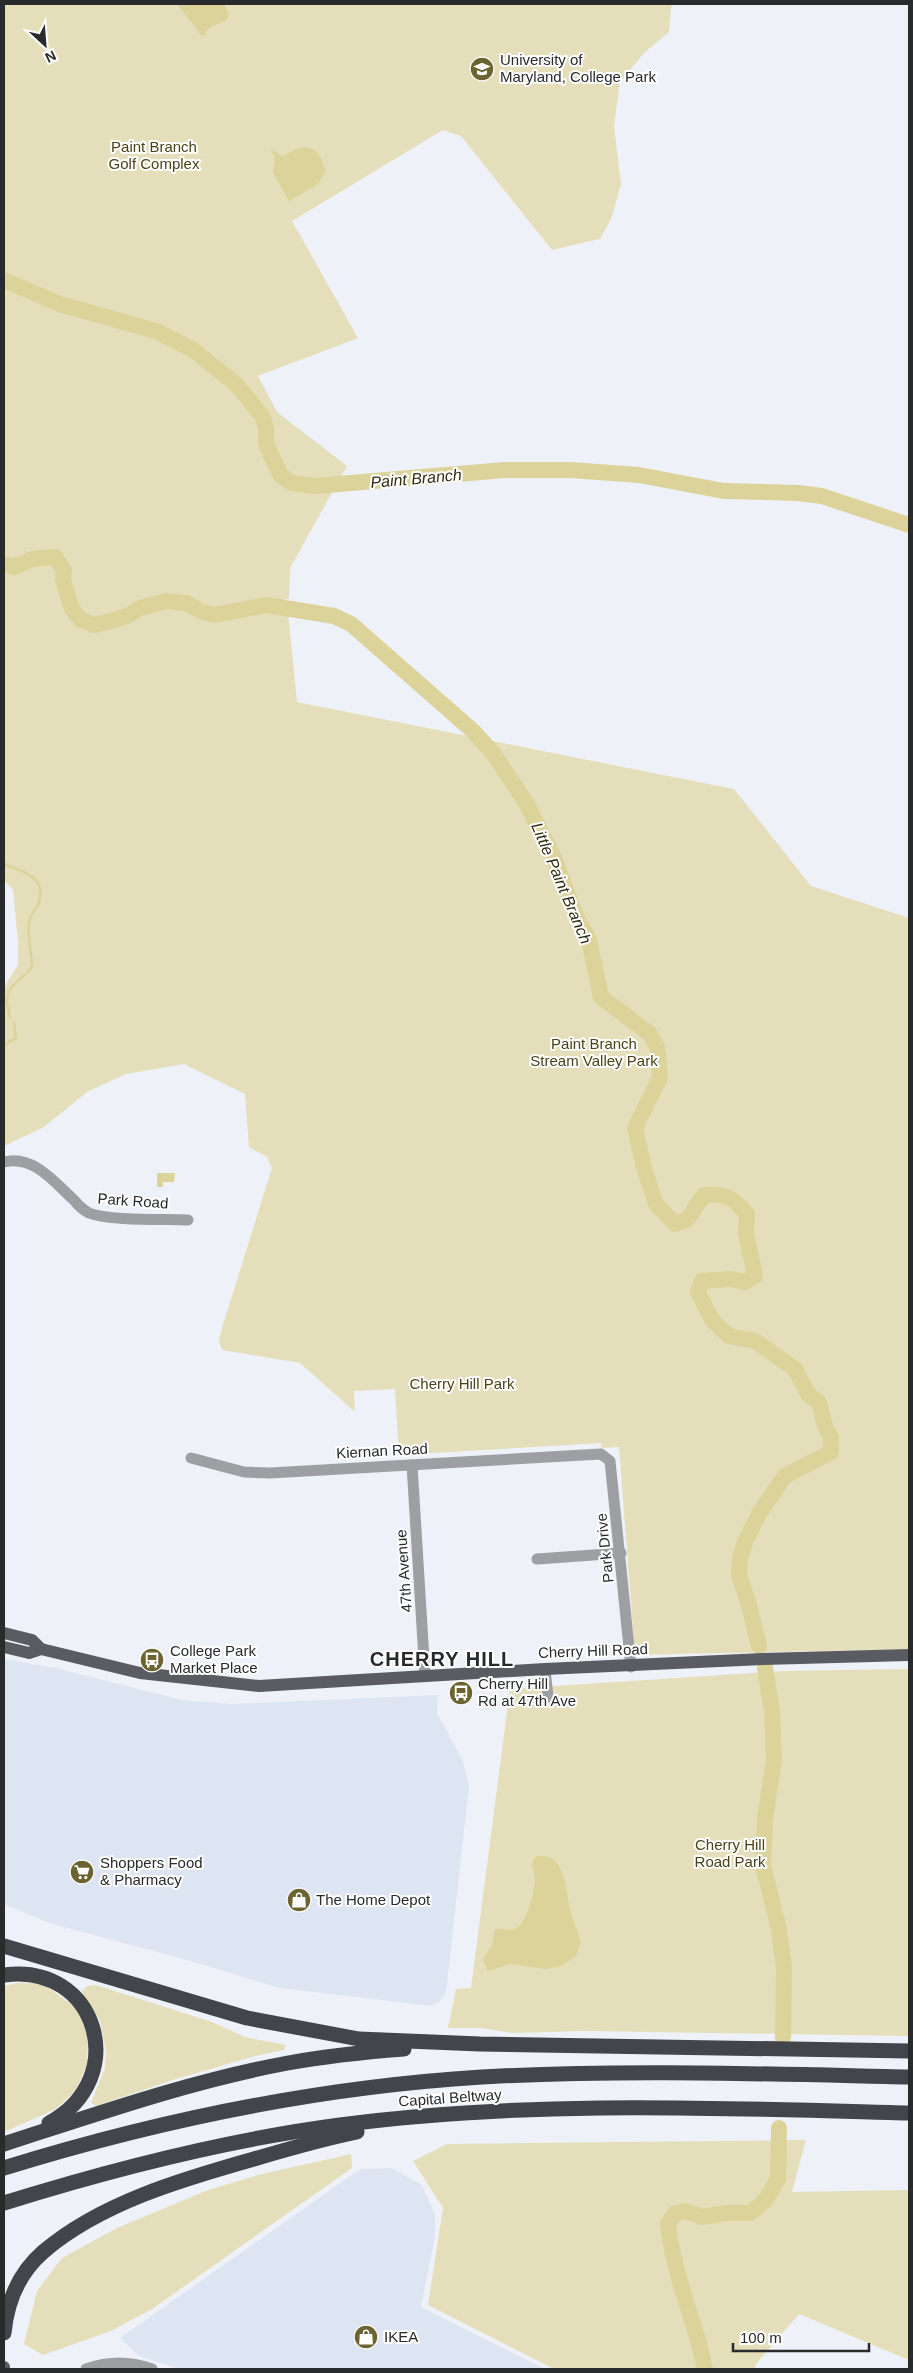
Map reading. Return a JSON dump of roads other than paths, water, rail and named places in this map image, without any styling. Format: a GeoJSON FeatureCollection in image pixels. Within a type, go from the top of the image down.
{"type":"FeatureCollection","features":[{"type":"Feature","properties":{"kind":"highway"},"geometry":{"type":"LineString","coordinates":[[4,1946],[247,2018],[359,2039],[480,2044],[909,2051]]}},
{"type":"Feature","properties":{"kind":"highway"},"geometry":{"type":"LineString","coordinates":[[4,1975],[31,1974],[45,1978],[72,1994],[90,2019],[96,2035],[97,2051],[96,2066],[90,2082],[82,2096],[72,2107],[48,2124],[4,2143]]}},
{"type":"Feature","properties":{"kind":"highway"},"geometry":{"type":"LineString","coordinates":[[4,2143],[193,2085],[288,2063],[371,2052],[480,2044]]}},
{"type":"Feature","properties":{"kind":"highway","name":"Capital Beltway"},"geometry":{"type":"LineString","coordinates":[[4,2168],[109,2138],[198,2117],[337,2092],[423,2082],[566,2073],[639,2072],[909,2077]]}},
{"type":"Feature","properties":{"kind":"highway","name":"Capital Beltway"},"geometry":{"type":"LineString","coordinates":[[4,2203],[115,2171],[212,2148],[340,2125],[568,2108],[658,2107],[909,2113]]}},
{"type":"Feature","properties":{"kind":"highway"},"geometry":{"type":"LineString","coordinates":[[4,2333],[8,2309],[14,2290],[28,2268],[42,2253],[108,2211],[150,2192],[209,2172],[342,2135],[430,2117]]}},
{"type":"Feature","properties":{"kind":"main road","name":"Cherry Hill Road"},"geometry":{"type":"LineString","coordinates":[[4,1633],[32,1640],[41,1649],[140,1673],[249,1686],[545,1669],[631,1667],[763,1659],[909,1655]]}},
{"type":"Feature","properties":{"kind":"main road","name":"Cherry Hill Road"},"geometry":{"type":"LineString","coordinates":[[4,1647],[29,1653],[41,1649]]}},
{"type":"Feature","properties":{"kind":"street","name":"Park Road"},"geometry":{"type":"LineString","coordinates":[[4,1162],[29,1163],[49,1176],[89,1213],[188,1220]]}},
{"type":"Feature","properties":{"kind":"street","name":"Park Drive"},"geometry":{"type":"LineString","coordinates":[[577,1455],[602,1454],[610,1461],[621,1553],[631,1667]]}},
{"type":"Feature","properties":{"kind":"street","name":"Kiernan Road"},"geometry":{"type":"LineString","coordinates":[[191,1458],[244,1472],[270,1473],[577,1455]]}},
{"type":"Feature","properties":{"kind":"street","name":"47th Avenue"},"geometry":{"type":"LineString","coordinates":[[412,1465],[426,1675]]}},
{"type":"Feature","properties":{"kind":"street"},"geometry":{"type":"LineString","coordinates":[[537,1559],[621,1553]]}},
{"type":"Feature","properties":{"kind":"street"},"geometry":{"type":"LineString","coordinates":[[545,1669],[548,1697]]}},
{"type":"Feature","properties":{"kind":"street"},"geometry":{"type":"LineString","coordinates":[[86,2369],[111,2363],[133,2363],[152,2369]]}},
{"type":"Feature","properties":{"kind":"street"},"geometry":{"type":"LineString","coordinates":[[4,2367],[10,2369]]}},
{"type":"Feature","properties":{"kind":"waterway","name":"Paint Branch"},"geometry":{"type":"LineString","coordinates":[[4,280],[59,304],[156,331],[192,349],[237,385],[263,417],[266,428],[266,444],[281,476],[292,483],[315,486],[505,470],[570,470],[639,475],[724,491],[798,493],[822,496],[909,525]]}},
{"type":"Feature","properties":{"kind":"waterway","name":"Little Paint Branch"},"geometry":{"type":"LineString","coordinates":[[4,564],[15,567],[32,559],[55,557],[64,570],[63,580],[72,609],[81,620],[94,625],[112,621],[129,615],[140,608],[167,601],[186,603],[202,612],[215,615],[266,605],[334,616],[351,624],[473,731],[493,753],[525,801],[553,855],[575,914],[589,940],[601,997],[650,1034],[657,1047],[660,1077],[635,1128],[644,1168],[656,1204],[675,1224],[687,1220],[704,1195],[718,1195],[729,1198],[747,1214],[746,1233],[755,1276],[745,1282],[730,1279],[702,1281],[698,1292],[712,1320],[729,1336],[755,1341],[795,1369],[808,1394],[819,1403],[825,1426],[831,1438],[831,1452],[785,1476],[760,1512],[745,1542],[740,1558],[739,1575],[759,1646]]}},
{"type":"Feature","properties":{"kind":"waterway"},"geometry":{"type":"LineString","coordinates":[[4,864],[25,872],[36,880],[40,893],[39,902],[29,923],[32,967],[9,992],[7,1006],[10,1017]]}},
{"type":"Feature","properties":{"kind":"waterway"},"geometry":{"type":"LineString","coordinates":[[4,1045],[16,1038],[14,1023]]}},
{"type":"Feature","properties":{"kind":"waterway","name":"Little Paint Branch"},"geometry":{"type":"LineString","coordinates":[[765,1668],[772,1712],[774,1759],[765,1819],[763,1865],[779,1930],[784,1968],[783,2038]]}},
{"type":"Feature","properties":{"kind":"waterway","name":"Little Paint Branch"},"geometry":{"type":"LineString","coordinates":[[705,2369],[674,2261],[668,2224],[675,2213],[686,2211],[702,2217],[726,2213],[750,2213],[765,2201],[778,2179],[779,2128]]}},
{"type":"Feature","properties":{"kind":"place","name":"University of Maryland, College Park"},"geometry":{"type":"Point","coordinates":[482,69]}},
{"type":"Feature","properties":{"kind":"place","name":"College Park Market Place"},"geometry":{"type":"Point","coordinates":[152,1660]}},
{"type":"Feature","properties":{"kind":"place","name":"Cherry Hill Rd at 47th Ave"},"geometry":{"type":"Point","coordinates":[461,1693]}},
{"type":"Feature","properties":{"kind":"place","name":"Shoppers Food & Pharmacy"},"geometry":{"type":"Point","coordinates":[82,1872]}},
{"type":"Feature","properties":{"kind":"place","name":"The Home Depot"},"geometry":{"type":"Point","coordinates":[299,1900]}},
{"type":"Feature","properties":{"kind":"place","name":"IKEA"},"geometry":{"type":"Point","coordinates":[366,2337]}},
{"type":"Feature","properties":{"kind":"district","name":"CHERRY HILL"},"geometry":{"type":"Point","coordinates":[442,1659]}},
{"type":"Feature","properties":{"kind":"park label","name":"Paint Branch Golf Complex"},"geometry":{"type":"Point","coordinates":[154,156]}},
{"type":"Feature","properties":{"kind":"park label","name":"Paint Branch Stream Valley Park"},"geometry":{"type":"Point","coordinates":[594,1052]}},
{"type":"Feature","properties":{"kind":"park label","name":"Cherry Hill Park"},"geometry":{"type":"Point","coordinates":[462,1384]}},
{"type":"Feature","properties":{"kind":"park label","name":"Cherry Hill Road Park"},"geometry":{"type":"Point","coordinates":[730,1854]}}]}
